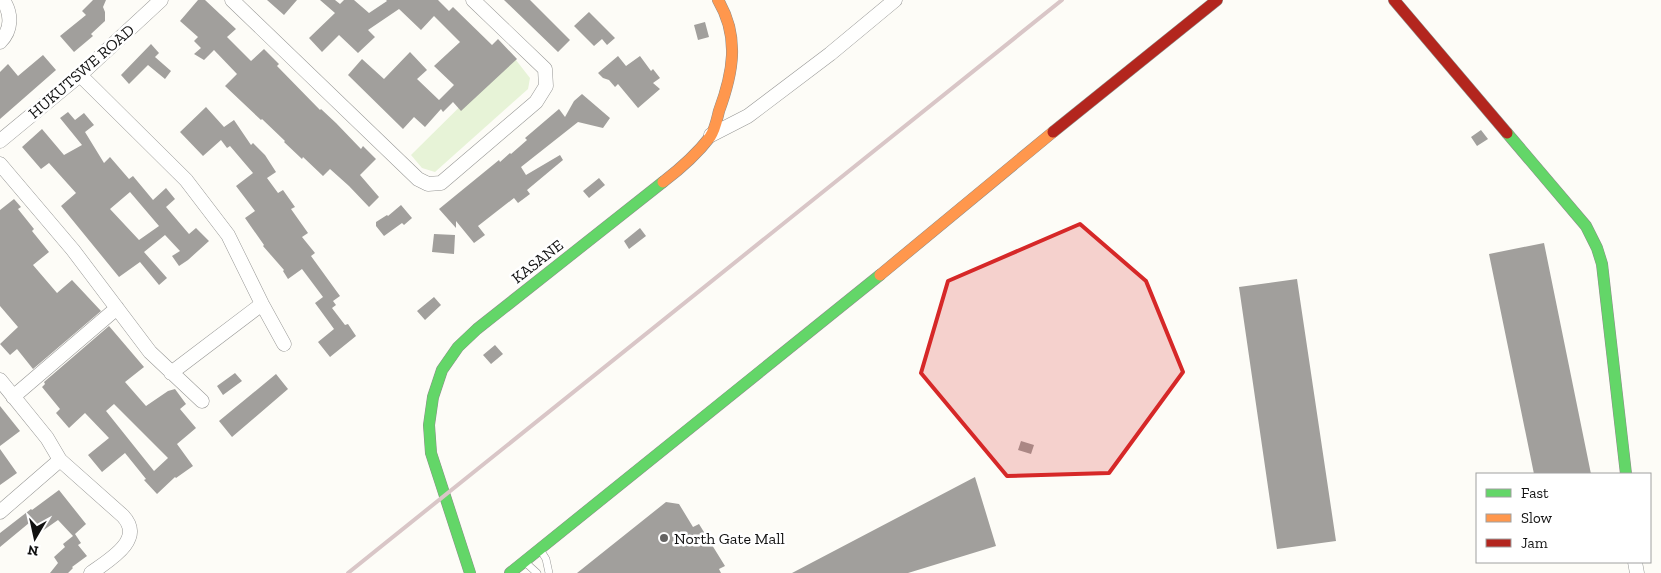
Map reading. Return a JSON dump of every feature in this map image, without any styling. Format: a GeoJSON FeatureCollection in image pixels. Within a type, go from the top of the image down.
{"type":"FeatureCollection","features":[{"type":"Feature","properties":{"kind":"street"},"geometry":{"type":"LineString","coordinates":[[0,42],[8,32],[10,21],[9,10],[4,0]]}},
{"type":"Feature","properties":{"kind":"street","name":"HUKUTSWE ROAD"},"geometry":{"type":"LineString","coordinates":[[0,141],[80,75],[161,0]]}},
{"type":"Feature","properties":{"kind":"street"},"geometry":{"type":"LineString","coordinates":[[232,0],[418,179],[428,184],[441,183],[536,102],[546,86],[545,69],[473,0]]}},
{"type":"Feature","properties":{"kind":"street","name":"KASANE"},"geometry":{"type":"LineString","coordinates":[[470,573],[431,453],[428,436],[428,420],[437,381],[456,348],[477,329],[680,169],[711,135],[729,84],[732,60],[731,37],[725,12],[718,0]]}},
{"type":"Feature","properties":{"kind":"street"},"geometry":{"type":"LineString","coordinates":[[711,135],[748,116],[830,54],[895,0]]}},
{"type":"Feature","properties":{"kind":"street"},"geometry":{"type":"LineString","coordinates":[[510,573],[888,269],[1023,156],[1216,0]]}},
{"type":"Feature","properties":{"kind":"street"},"geometry":{"type":"LineString","coordinates":[[1394,0],[1586,226],[1602,264],[1626,473]]}},
{"type":"Feature","properties":{"kind":"street"},"geometry":{"type":"LineString","coordinates":[[80,75],[199,195],[228,235],[284,344]]}},
{"type":"Feature","properties":{"kind":"street"},"geometry":{"type":"LineString","coordinates":[[0,164],[73,250],[150,352],[202,401]]}},
{"type":"Feature","properties":{"kind":"street"},"geometry":{"type":"LineString","coordinates":[[171,373],[262,304]]}},
{"type":"Feature","properties":{"kind":"street"},"geometry":{"type":"LineString","coordinates":[[14,397],[117,308]]}},
{"type":"Feature","properties":{"kind":"street"},"geometry":{"type":"LineString","coordinates":[[0,380],[46,438],[60,460],[123,516],[131,528],[130,539],[124,548],[91,573]]}},
{"type":"Feature","properties":{"kind":"street"},"geometry":{"type":"LineString","coordinates":[[0,512],[60,460]]}},
{"type":"Feature","properties":{"kind":"lane"},"geometry":{"type":"LineString","coordinates":[[539,549],[546,558],[549,573]]}},
{"type":"Feature","properties":{"kind":"lane"},"geometry":{"type":"LineString","coordinates":[[525,561],[537,573]]}},
{"type":"Feature","properties":{"kind":"highlighted area"},"geometry":{"type":"Polygon","coordinates":[[[1080,224],[1146,281],[1183,372],[1109,473],[1007,476],[921,373],[948,281],[1080,224]]]}},
{"type":"Feature","properties":{"kind":"green space"},"geometry":{"type":"Polygon","coordinates":[[[512,55],[530,78],[528,89],[435,172],[422,168],[411,155],[512,55]]]}},
{"type":"Feature","properties":{"kind":"building"},"geometry":{"type":"Polygon","coordinates":[[[93,0],[106,0],[103,7],[105,21],[91,34],[93,36],[74,52],[60,36],[86,15],[82,11],[93,0]]]}},
{"type":"Feature","properties":{"kind":"building"},"geometry":{"type":"Polygon","coordinates":[[[198,0],[205,0],[236,29],[227,37],[251,61],[264,49],[279,64],[277,66],[320,110],[336,123],[361,149],[363,146],[376,159],[360,175],[379,197],[369,207],[330,169],[323,176],[303,157],[302,159],[262,119],[225,86],[237,74],[214,50],[204,60],[194,54],[201,48],[194,41],[198,37],[180,21],[198,0]]]}},
{"type":"Feature","properties":{"kind":"building"},"geometry":{"type":"Polygon","coordinates":[[[267,0],[297,0],[284,15],[267,0]]]}},
{"type":"Feature","properties":{"kind":"building"},"geometry":{"type":"Polygon","coordinates":[[[320,0],[335,0],[340,4],[344,0],[354,0],[369,13],[386,0],[438,0],[449,11],[453,7],[492,45],[498,39],[517,59],[461,111],[453,102],[443,112],[441,109],[425,127],[414,117],[403,129],[348,75],[362,59],[384,79],[410,52],[427,70],[417,79],[439,100],[454,85],[434,66],[460,42],[434,16],[421,30],[399,9],[368,30],[375,37],[358,53],[339,35],[322,52],[309,38],[335,13],[320,0]]]}},
{"type":"Feature","properties":{"kind":"building"},"geometry":{"type":"Polygon","coordinates":[[[504,0],[530,0],[570,40],[558,52],[504,0]]]}},
{"type":"Feature","properties":{"kind":"building"},"geometry":{"type":"Polygon","coordinates":[[[589,12],[615,38],[607,45],[602,39],[594,46],[574,26],[589,12]]]}},
{"type":"Feature","properties":{"kind":"building"},"geometry":{"type":"Polygon","coordinates":[[[705,22],[709,37],[698,40],[694,25],[705,22]]]}},
{"type":"Feature","properties":{"kind":"building"},"geometry":{"type":"Polygon","coordinates":[[[151,44],[159,53],[155,57],[171,71],[165,79],[148,65],[129,84],[121,75],[151,44]]]}},
{"type":"Feature","properties":{"kind":"building"},"geometry":{"type":"Polygon","coordinates":[[[43,55],[56,70],[0,119],[0,72],[8,64],[18,76],[43,55]]]}},
{"type":"Feature","properties":{"kind":"building"},"geometry":{"type":"Polygon","coordinates":[[[618,56],[626,66],[640,56],[651,71],[653,69],[660,78],[653,83],[660,89],[638,108],[618,84],[615,87],[609,80],[603,78],[598,73],[618,56]]]}},
{"type":"Feature","properties":{"kind":"building"},"geometry":{"type":"Polygon","coordinates":[[[582,94],[610,118],[603,128],[578,122],[521,167],[526,175],[560,155],[563,160],[527,190],[530,194],[518,203],[514,198],[478,226],[485,235],[474,243],[456,221],[456,228],[439,209],[499,160],[500,162],[511,154],[527,140],[525,138],[559,109],[565,117],[574,101],[582,94]]]}},
{"type":"Feature","properties":{"kind":"building"},"geometry":{"type":"Polygon","coordinates":[[[206,107],[224,127],[234,120],[251,145],[253,143],[265,155],[276,172],[267,178],[278,193],[283,190],[295,207],[291,209],[308,233],[302,237],[315,253],[311,256],[340,296],[333,301],[336,305],[332,308],[345,325],[348,324],[356,336],[330,357],[318,342],[334,329],[315,303],[323,297],[302,269],[288,279],[284,270],[263,246],[245,218],[255,211],[236,186],[253,173],[230,146],[227,148],[221,140],[203,156],[180,132],[206,107]]]}},
{"type":"Feature","properties":{"kind":"building"},"geometry":{"type":"Polygon","coordinates":[[[68,112],[75,120],[84,113],[94,125],[85,132],[104,163],[110,157],[129,179],[133,176],[153,200],[166,188],[175,199],[166,207],[189,234],[196,228],[209,241],[179,266],[172,256],[180,251],[165,235],[144,252],[167,278],[159,285],[140,262],[119,277],[61,206],[76,193],[49,163],[41,169],[22,147],[42,129],[64,155],[82,145],[60,118],[68,112]],[[130,192],[110,209],[139,240],[159,226],[130,192]]]}},
{"type":"Feature","properties":{"kind":"building"},"geometry":{"type":"Polygon","coordinates":[[[1481,130],[1488,139],[1477,146],[1471,137],[1481,130]]]}},
{"type":"Feature","properties":{"kind":"building"},"geometry":{"type":"Polygon","coordinates":[[[599,178],[605,185],[589,198],[583,191],[599,178]]]}},
{"type":"Feature","properties":{"kind":"building"},"geometry":{"type":"Polygon","coordinates":[[[14,199],[21,207],[18,209],[34,229],[32,231],[49,252],[33,265],[57,293],[72,280],[101,311],[33,369],[17,349],[10,355],[0,344],[18,327],[0,306],[0,210],[14,199]]]}},
{"type":"Feature","properties":{"kind":"building"},"geometry":{"type":"Polygon","coordinates":[[[401,205],[412,218],[404,225],[402,223],[384,236],[376,226],[376,222],[388,216],[401,205]]]}},
{"type":"Feature","properties":{"kind":"building"},"geometry":{"type":"Polygon","coordinates":[[[640,228],[646,236],[629,249],[624,241],[640,228]]]}},
{"type":"Feature","properties":{"kind":"building"},"geometry":{"type":"Polygon","coordinates":[[[434,234],[455,235],[454,254],[432,252],[434,234]]]}},
{"type":"Feature","properties":{"kind":"building"},"geometry":{"type":"Polygon","coordinates":[[[1544,243],[1591,473],[1534,473],[1489,254],[1544,243]]]}},
{"type":"Feature","properties":{"kind":"building"},"geometry":{"type":"Polygon","coordinates":[[[1297,279],[1336,541],[1277,549],[1239,287],[1297,279]]]}},
{"type":"Feature","properties":{"kind":"building"},"geometry":{"type":"Polygon","coordinates":[[[434,297],[441,305],[425,320],[417,311],[434,297]]]}},
{"type":"Feature","properties":{"kind":"building"},"geometry":{"type":"Polygon","coordinates":[[[109,326],[144,367],[125,382],[146,406],[168,391],[175,389],[186,404],[180,409],[196,428],[177,444],[193,466],[175,477],[157,494],[144,480],[146,479],[125,453],[102,472],[88,455],[109,438],[85,413],[69,428],[56,413],[60,409],[42,387],[45,384],[44,382],[109,326]],[[114,404],[106,411],[154,471],[168,458],[114,404]]]}},
{"type":"Feature","properties":{"kind":"building"},"geometry":{"type":"Polygon","coordinates":[[[495,345],[503,354],[491,364],[483,355],[495,345]]]}},
{"type":"Feature","properties":{"kind":"building"},"geometry":{"type":"Polygon","coordinates":[[[235,373],[242,381],[223,395],[217,386],[235,373]]]}},
{"type":"Feature","properties":{"kind":"building"},"geometry":{"type":"Polygon","coordinates":[[[276,374],[288,389],[232,437],[219,421],[276,374]]]}},
{"type":"Feature","properties":{"kind":"building"},"geometry":{"type":"Polygon","coordinates":[[[0,406],[20,431],[0,446],[0,406]]]}},
{"type":"Feature","properties":{"kind":"building"},"geometry":{"type":"Polygon","coordinates":[[[1021,441],[1034,445],[1031,454],[1018,450],[1021,441]]]}},
{"type":"Feature","properties":{"kind":"building"},"geometry":{"type":"Polygon","coordinates":[[[0,449],[17,473],[0,485],[0,449]]]}},
{"type":"Feature","properties":{"kind":"building"},"geometry":{"type":"Polygon","coordinates":[[[975,477],[996,546],[908,573],[792,573],[975,477]]]}},
{"type":"Feature","properties":{"kind":"building"},"geometry":{"type":"Polygon","coordinates":[[[59,490],[86,524],[75,534],[81,543],[78,545],[87,556],[72,567],[68,573],[50,573],[58,563],[54,557],[65,547],[63,544],[73,536],[58,520],[38,534],[29,523],[0,547],[0,533],[59,490]]]}},
{"type":"Feature","properties":{"kind":"building","name":"North Gate Mall"},"geometry":{"type":"Polygon","coordinates":[[[666,502],[679,504],[693,527],[699,524],[725,566],[719,569],[721,573],[577,573],[666,502]]]}},
{"type":"Feature","properties":{"kind":"railway"},"geometry":{"type":"LineString","coordinates":[[348,573],[1062,0]]}},
{"type":"Feature","properties":{"kind":"traffic: fast"},"geometry":{"type":"LineString","coordinates":[[1507,133],[1586,226],[1597,248],[1602,264],[1626,473]]}},
{"type":"Feature","properties":{"kind":"traffic: fast"},"geometry":{"type":"LineString","coordinates":[[470,573],[431,453],[429,425],[433,397],[442,370],[458,347],[477,329],[663,182]]}},
{"type":"Feature","properties":{"kind":"traffic: fast"},"geometry":{"type":"LineString","coordinates":[[510,573],[880,275]]}},
{"type":"Feature","properties":{"kind":"traffic: slow"},"geometry":{"type":"LineString","coordinates":[[663,182],[700,149],[710,137],[716,124],[728,83],[732,55],[732,41],[729,28],[718,0]]}},
{"type":"Feature","properties":{"kind":"traffic: slow"},"geometry":{"type":"LineString","coordinates":[[880,275],[1053,132]]}},
{"type":"Feature","properties":{"kind":"traffic: jam"},"geometry":{"type":"LineString","coordinates":[[1053,132],[1217,0]]}},
{"type":"Feature","properties":{"kind":"traffic: jam"},"geometry":{"type":"LineString","coordinates":[[1394,0],[1507,133]]}},
{"type":"Feature","properties":{"kind":"place","name":"North Gate Mall"},"geometry":{"type":"Point","coordinates":[664,538]}}]}
